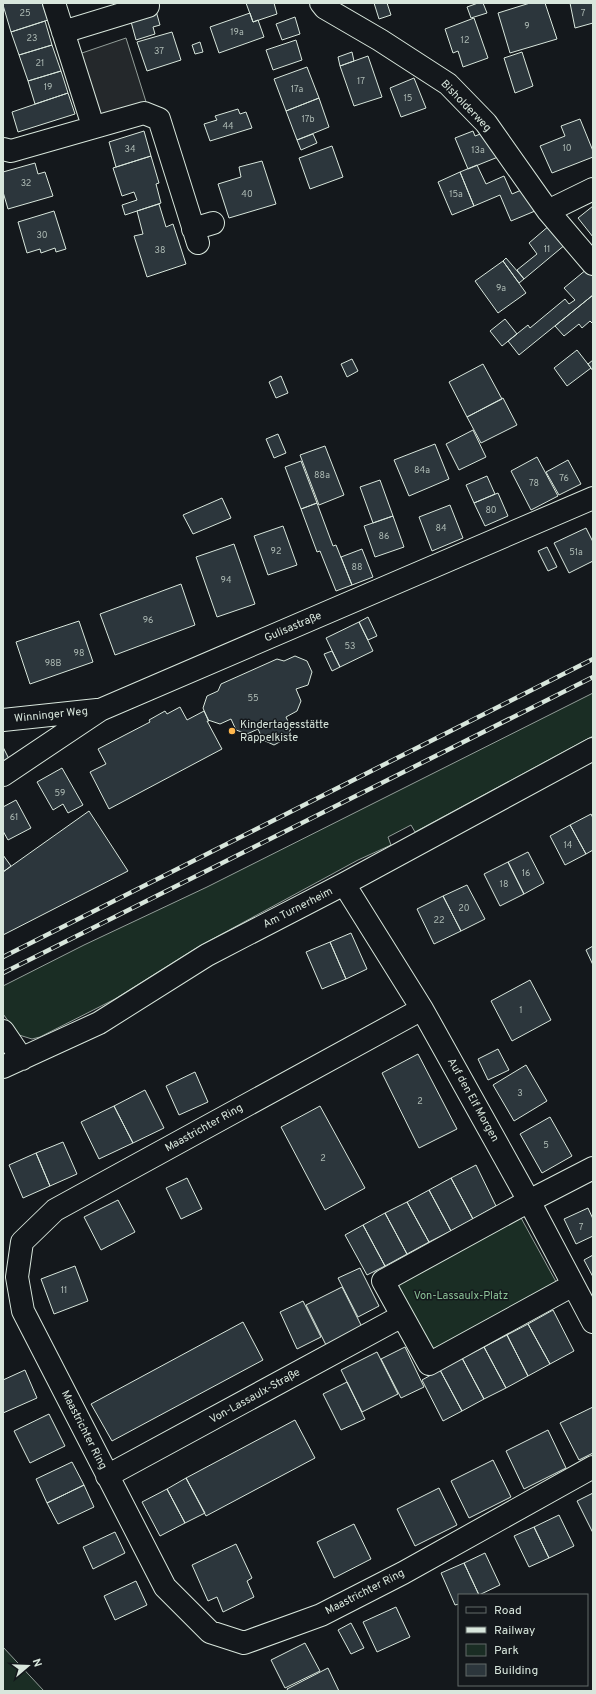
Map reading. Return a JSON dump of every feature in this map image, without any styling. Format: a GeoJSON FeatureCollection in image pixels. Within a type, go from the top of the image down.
{"type":"FeatureCollection","features":[{"type":"Feature","properties":{"kind":"street"},"geometry":{"type":"LineString","coordinates":[[54,3],[93,126]]}},
{"type":"Feature","properties":{"kind":"street","name":"Bisholderweg"},"geometry":{"type":"LineString","coordinates":[[321,3],[325,8],[380,40],[448,84],[486,123],[548,211],[593,264]]}},
{"type":"Feature","properties":{"kind":"street"},"geometry":{"type":"LineString","coordinates":[[63,32],[148,6]]}},
{"type":"Feature","properties":{"kind":"street"},"geometry":{"type":"LineString","coordinates":[[3,149],[11,151],[93,126],[144,113],[159,119],[201,232]]}},
{"type":"Feature","properties":{"kind":"street"},"geometry":{"type":"LineString","coordinates":[[548,211],[593,189]]}},
{"type":"Feature","properties":{"kind":"street","name":"Gulisastraße"},"geometry":{"type":"LineString","coordinates":[[3,775],[100,710],[593,498]]}},
{"type":"Feature","properties":{"kind":"street","name":"Winninger Weg"},"geometry":{"type":"LineString","coordinates":[[3,720],[100,710]]}},
{"type":"Feature","properties":{"kind":"street","name":"Am Turnerheim"},"geometry":{"type":"LineString","coordinates":[[12,1063],[99,1023],[207,955],[344,884],[593,749]]}},
{"type":"Feature","properties":{"kind":"street","name":"Auf den Elf Morgen"},"geometry":{"type":"LineString","coordinates":[[344,884],[422,1009],[529,1200],[593,1322]]}},
{"type":"Feature","properties":{"kind":"street","name":"Maastrichter Ring"},"geometry":{"type":"LineString","coordinates":[[422,1009],[55,1210],[22,1242],[17,1277],[23,1311],[165,1588],[210,1632],[244,1643],[265,1637],[321,1615],[403,1573],[593,1467]]}},
{"type":"Feature","properties":{"kind":"street"},"geometry":{"type":"LineString","coordinates":[[3,1031],[12,1063]]}},
{"type":"Feature","properties":{"kind":"street"},"geometry":{"type":"LineString","coordinates":[[573,1285],[429,1364],[383,1281],[529,1200],[593,1168]]}},
{"type":"Feature","properties":{"kind":"street","name":"Von-Lassaulx-Straße"},"geometry":{"type":"LineString","coordinates":[[107,1476],[402,1316]]}},
{"type":"Feature","properties":{"kind":"green space"},"geometry":{"type":"Polygon","coordinates":[[[593,693],[593,736],[415,832],[411,825],[388,837],[391,845],[358,860],[198,947],[115,999],[40,1037],[32,1039],[19,1035],[3,1014],[3,986],[84,945],[207,887],[593,693]]]}},
{"type":"Feature","properties":{"kind":"green space","name":"Von-Lassaulx-Platz"},"geometry":{"type":"Polygon","coordinates":[[[520,1216],[560,1289],[436,1357],[396,1285],[520,1216]]]}},
{"type":"Feature","properties":{"kind":"green space"},"geometry":{"type":"Polygon","coordinates":[[[3,1647],[44,1691],[3,1691],[3,1647]]]}},
{"type":"Feature","properties":{"kind":"shaded area"},"geometry":{"type":"Polygon","coordinates":[[[126,38],[147,105],[98,117],[79,54],[126,38]]]}},
{"type":"Feature","properties":{"kind":"building"},"geometry":{"type":"Polygon","coordinates":[[[5,3],[42,3],[48,20],[11,32],[3,5],[5,3]]]}},
{"type":"Feature","properties":{"kind":"building"},"geometry":{"type":"Polygon","coordinates":[[[246,3],[274,3],[277,14],[253,22],[246,3]]]}},
{"type":"Feature","properties":{"kind":"building"},"geometry":{"type":"Polygon","coordinates":[[[374,3],[387,3],[391,15],[379,19],[374,3]]]}},
{"type":"Feature","properties":{"kind":"building"},"geometry":{"type":"Polygon","coordinates":[[[478,3],[483,3],[487,13],[471,18],[467,7],[478,3]]]}},
{"type":"Feature","properties":{"kind":"building"},"geometry":{"type":"Polygon","coordinates":[[[530,3],[545,3],[557,39],[510,53],[498,13],[530,3]]]}},
{"type":"Feature","properties":{"kind":"building"},"geometry":{"type":"Polygon","coordinates":[[[570,3],[593,3],[593,23],[575,28],[570,3]]]}},
{"type":"Feature","properties":{"kind":"building"},"geometry":{"type":"Polygon","coordinates":[[[156,11],[160,25],[153,27],[155,34],[136,40],[130,18],[156,11]]]}},
{"type":"Feature","properties":{"kind":"building"},"geometry":{"type":"Polygon","coordinates":[[[250,13],[253,22],[258,20],[264,37],[219,53],[210,27],[250,13]]]}},
{"type":"Feature","properties":{"kind":"building"},"geometry":{"type":"Polygon","coordinates":[[[295,17],[300,34],[282,40],[276,24],[295,17]]]}},
{"type":"Feature","properties":{"kind":"building"},"geometry":{"type":"Polygon","coordinates":[[[474,18],[488,58],[463,67],[458,51],[453,53],[445,29],[474,18]]]}},
{"type":"Feature","properties":{"kind":"building"},"geometry":{"type":"Polygon","coordinates":[[[45,21],[52,45],[19,55],[11,32],[45,21]]]}},
{"type":"Feature","properties":{"kind":"building"},"geometry":{"type":"Polygon","coordinates":[[[172,32],[181,60],[147,71],[137,42],[172,32]]]}},
{"type":"Feature","properties":{"kind":"building"},"geometry":{"type":"Polygon","coordinates":[[[296,40],[302,60],[273,70],[266,50],[296,40]]]}},
{"type":"Feature","properties":{"kind":"building"},"geometry":{"type":"Polygon","coordinates":[[[200,42],[203,52],[195,54],[192,45],[200,42]]]}},
{"type":"Feature","properties":{"kind":"building"},"geometry":{"type":"Polygon","coordinates":[[[52,45],[61,71],[28,81],[19,55],[52,45]]]}},
{"type":"Feature","properties":{"kind":"building"},"geometry":{"type":"Polygon","coordinates":[[[352,52],[354,61],[340,66],[338,57],[352,52]]]}},
{"type":"Feature","properties":{"kind":"building"},"geometry":{"type":"Polygon","coordinates":[[[522,52],[533,86],[515,93],[504,58],[522,52]]]}},
{"type":"Feature","properties":{"kind":"building"},"geometry":{"type":"Polygon","coordinates":[[[368,56],[382,97],[354,106],[340,66],[368,56]]]}},
{"type":"Feature","properties":{"kind":"building"},"geometry":{"type":"Polygon","coordinates":[[[307,67],[319,98],[286,111],[274,79],[307,67]]]}},
{"type":"Feature","properties":{"kind":"building"},"geometry":{"type":"Polygon","coordinates":[[[61,71],[68,93],[35,104],[28,81],[61,71]]]}},
{"type":"Feature","properties":{"kind":"building"},"geometry":{"type":"Polygon","coordinates":[[[414,78],[426,108],[401,117],[390,88],[414,78]]]}},
{"type":"Feature","properties":{"kind":"building"},"geometry":{"type":"Polygon","coordinates":[[[68,93],[75,114],[18,132],[12,112],[68,93]]]}},
{"type":"Feature","properties":{"kind":"building"},"geometry":{"type":"Polygon","coordinates":[[[319,98],[329,127],[297,140],[286,111],[319,98]]]}},
{"type":"Feature","properties":{"kind":"building"},"geometry":{"type":"Polygon","coordinates":[[[238,109],[240,114],[246,112],[252,128],[210,141],[204,124],[217,120],[215,116],[238,109]]]}},
{"type":"Feature","properties":{"kind":"building"},"geometry":{"type":"Polygon","coordinates":[[[580,119],[593,151],[593,157],[552,173],[540,146],[565,136],[561,126],[580,119]]]}},
{"type":"Feature","properties":{"kind":"building"},"geometry":{"type":"Polygon","coordinates":[[[144,131],[151,156],[116,167],[109,142],[144,131]]]}},
{"type":"Feature","properties":{"kind":"building"},"geometry":{"type":"Polygon","coordinates":[[[473,131],[475,136],[483,133],[498,157],[468,169],[455,138],[473,131]]]}},
{"type":"Feature","properties":{"kind":"building"},"geometry":{"type":"Polygon","coordinates":[[[313,134],[317,143],[301,150],[297,140],[313,134]]]}},
{"type":"Feature","properties":{"kind":"building"},"geometry":{"type":"Polygon","coordinates":[[[332,146],[343,177],[310,189],[299,158],[332,146]]]}},
{"type":"Feature","properties":{"kind":"building"},"geometry":{"type":"Polygon","coordinates":[[[151,156],[159,183],[156,184],[161,203],[125,215],[122,205],[137,200],[134,192],[122,196],[113,168],[151,156]]]}},
{"type":"Feature","properties":{"kind":"building"},"geometry":{"type":"Polygon","coordinates":[[[262,161],[276,204],[229,218],[218,184],[241,177],[239,167],[262,161]]]}},
{"type":"Feature","properties":{"kind":"building"},"geometry":{"type":"Polygon","coordinates":[[[35,163],[38,174],[45,172],[53,196],[8,209],[3,192],[3,172],[35,163]]]}},
{"type":"Feature","properties":{"kind":"building"},"geometry":{"type":"Polygon","coordinates":[[[477,165],[486,184],[504,176],[512,194],[526,188],[535,211],[511,221],[500,195],[474,206],[460,172],[477,165]]]}},
{"type":"Feature","properties":{"kind":"building"},"geometry":{"type":"Polygon","coordinates":[[[460,172],[474,206],[452,215],[438,182],[460,172]]]}},
{"type":"Feature","properties":{"kind":"building"},"geometry":{"type":"Polygon","coordinates":[[[159,204],[166,227],[173,224],[186,264],[147,277],[134,236],[143,234],[137,211],[159,204]]]}},
{"type":"Feature","properties":{"kind":"building"},"geometry":{"type":"Polygon","coordinates":[[[593,206],[593,237],[578,218],[593,206]]]}},
{"type":"Feature","properties":{"kind":"building"},"geometry":{"type":"Polygon","coordinates":[[[54,211],[66,249],[56,252],[55,248],[41,253],[40,249],[27,253],[18,222],[54,211]]]}},
{"type":"Feature","properties":{"kind":"building"},"geometry":{"type":"Polygon","coordinates":[[[550,225],[566,244],[524,279],[517,270],[537,254],[529,243],[550,225]]]}},
{"type":"Feature","properties":{"kind":"building"},"geometry":{"type":"Polygon","coordinates":[[[506,258],[524,279],[519,283],[503,261],[506,258]]]}},
{"type":"Feature","properties":{"kind":"building"},"geometry":{"type":"Polygon","coordinates":[[[503,261],[526,293],[498,313],[475,281],[503,261]]]}},
{"type":"Feature","properties":{"kind":"building"},"geometry":{"type":"Polygon","coordinates":[[[587,269],[593,277],[593,295],[519,355],[508,341],[528,325],[530,328],[565,299],[569,304],[575,300],[564,288],[587,269]]]}},
{"type":"Feature","properties":{"kind":"building"},"geometry":{"type":"Polygon","coordinates":[[[593,295],[593,324],[590,321],[582,328],[579,324],[564,336],[555,326],[593,295]]]}},
{"type":"Feature","properties":{"kind":"building"},"geometry":{"type":"Polygon","coordinates":[[[505,319],[517,334],[502,346],[490,331],[505,319]]]}},
{"type":"Feature","properties":{"kind":"building"},"geometry":{"type":"Polygon","coordinates":[[[577,350],[591,368],[567,386],[554,368],[577,350]]]}},
{"type":"Feature","properties":{"kind":"building"},"geometry":{"type":"Polygon","coordinates":[[[352,359],[358,371],[347,377],[341,364],[352,359]]]}},
{"type":"Feature","properties":{"kind":"building"},"geometry":{"type":"Polygon","coordinates":[[[593,360],[593,371],[588,364],[593,360]]]}},
{"type":"Feature","properties":{"kind":"building"},"geometry":{"type":"Polygon","coordinates":[[[483,364],[502,399],[467,417],[449,382],[483,364]]]}},
{"type":"Feature","properties":{"kind":"building"},"geometry":{"type":"Polygon","coordinates":[[[281,376],[288,393],[276,398],[269,382],[281,376]]]}},
{"type":"Feature","properties":{"kind":"building"},"geometry":{"type":"Polygon","coordinates":[[[503,398],[517,425],[481,443],[467,417],[503,398]]]}},
{"type":"Feature","properties":{"kind":"building"},"geometry":{"type":"Polygon","coordinates":[[[473,430],[486,457],[459,470],[446,444],[473,430]]]}},
{"type":"Feature","properties":{"kind":"building"},"geometry":{"type":"Polygon","coordinates":[[[278,434],[286,453],[274,458],[266,439],[278,434]]]}},
{"type":"Feature","properties":{"kind":"building"},"geometry":{"type":"Polygon","coordinates":[[[435,444],[449,479],[409,496],[394,460],[435,444]]]}},
{"type":"Feature","properties":{"kind":"building"},"geometry":{"type":"Polygon","coordinates":[[[325,446],[344,495],[319,505],[300,455],[325,446]]]}},
{"type":"Feature","properties":{"kind":"building"},"geometry":{"type":"Polygon","coordinates":[[[537,457],[558,496],[531,510],[511,471],[537,457]]]}},
{"type":"Feature","properties":{"kind":"building"},"geometry":{"type":"Polygon","coordinates":[[[568,460],[581,484],[559,495],[546,472],[568,460]]]}},
{"type":"Feature","properties":{"kind":"building"},"geometry":{"type":"Polygon","coordinates":[[[301,461],[317,503],[301,509],[285,467],[301,461]]]}},
{"type":"Feature","properties":{"kind":"building"},"geometry":{"type":"Polygon","coordinates":[[[487,476],[495,494],[474,503],[466,485],[487,476]]]}},
{"type":"Feature","properties":{"kind":"building"},"geometry":{"type":"Polygon","coordinates":[[[380,480],[393,516],[373,523],[360,487],[380,480]]]}},
{"type":"Feature","properties":{"kind":"building"},"geometry":{"type":"Polygon","coordinates":[[[498,493],[508,516],[485,526],[474,503],[498,493]]]}},
{"type":"Feature","properties":{"kind":"building"},"geometry":{"type":"Polygon","coordinates":[[[222,498],[231,518],[193,534],[183,515],[222,498]]]}},
{"type":"Feature","properties":{"kind":"building"},"geometry":{"type":"Polygon","coordinates":[[[317,503],[333,546],[336,545],[352,585],[336,591],[320,551],[317,552],[301,509],[317,503]]]}},
{"type":"Feature","properties":{"kind":"building"},"geometry":{"type":"Polygon","coordinates":[[[450,505],[463,538],[432,551],[419,517],[450,505]]]}},
{"type":"Feature","properties":{"kind":"building"},"geometry":{"type":"Polygon","coordinates":[[[393,516],[404,547],[375,557],[364,526],[393,516]]]}},
{"type":"Feature","properties":{"kind":"building"},"geometry":{"type":"Polygon","coordinates":[[[283,526],[297,565],[268,575],[254,536],[283,526]]]}},
{"type":"Feature","properties":{"kind":"building"},"geometry":{"type":"Polygon","coordinates":[[[586,528],[593,542],[593,561],[569,573],[554,543],[586,528]]]}},
{"type":"Feature","properties":{"kind":"building"},"geometry":{"type":"Polygon","coordinates":[[[234,544],[255,604],[217,617],[196,557],[234,544]]]}},
{"type":"Feature","properties":{"kind":"building"},"geometry":{"type":"Polygon","coordinates":[[[547,547],[557,567],[548,571],[538,551],[547,547]]]}},
{"type":"Feature","properties":{"kind":"building"},"geometry":{"type":"Polygon","coordinates":[[[362,549],[373,577],[352,585],[341,557],[362,549]]]}},
{"type":"Feature","properties":{"kind":"building"},"geometry":{"type":"Polygon","coordinates":[[[181,584],[195,625],[115,655],[100,614],[181,584]]]}},
{"type":"Feature","properties":{"kind":"building"},"geometry":{"type":"Polygon","coordinates":[[[368,617],[377,636],[368,640],[359,622],[368,617]]]}},
{"type":"Feature","properties":{"kind":"building"},"geometry":{"type":"Polygon","coordinates":[[[79,621],[93,662],[30,684],[16,642],[79,621]]]}},
{"type":"Feature","properties":{"kind":"building"},"geometry":{"type":"Polygon","coordinates":[[[359,622],[373,651],[340,667],[326,638],[359,622]]]}},
{"type":"Feature","properties":{"kind":"building"},"geometry":{"type":"Polygon","coordinates":[[[332,651],[340,667],[332,671],[324,654],[332,651]]]}},
{"type":"Feature","properties":{"kind":"building"},"geometry":{"type":"Polygon","coordinates":[[[295,656],[307,661],[312,672],[308,685],[296,689],[301,701],[297,711],[286,717],[291,728],[287,738],[274,745],[263,740],[258,729],[247,734],[236,730],[231,719],[220,724],[208,720],[203,708],[207,696],[218,691],[221,684],[277,659],[284,661],[295,656]]]}},
{"type":"Feature","properties":{"kind":"building"},"geometry":{"type":"Polygon","coordinates":[[[180,707],[187,720],[204,711],[209,721],[207,721],[222,749],[109,809],[90,772],[106,764],[98,749],[150,722],[149,720],[165,711],[167,714],[180,707]]]}},
{"type":"Feature","properties":{"kind":"building"},"geometry":{"type":"Polygon","coordinates":[[[3,747],[10,761],[3,764],[3,747]]]}},
{"type":"Feature","properties":{"kind":"building"},"geometry":{"type":"Polygon","coordinates":[[[62,768],[83,805],[68,813],[63,804],[53,810],[37,782],[62,768]]]}},
{"type":"Feature","properties":{"kind":"building"},"geometry":{"type":"Polygon","coordinates":[[[16,800],[31,828],[8,840],[3,831],[3,807],[16,800]]]}},
{"type":"Feature","properties":{"kind":"building"},"geometry":{"type":"Polygon","coordinates":[[[89,811],[128,871],[3,935],[3,872],[89,811]]]}},
{"type":"Feature","properties":{"kind":"building"},"geometry":{"type":"Polygon","coordinates":[[[591,814],[593,818],[593,850],[586,854],[570,825],[591,814]]]}},
{"type":"Feature","properties":{"kind":"building"},"geometry":{"type":"Polygon","coordinates":[[[570,825],[586,854],[565,865],[550,836],[570,825]]]}},
{"type":"Feature","properties":{"kind":"building"},"geometry":{"type":"Polygon","coordinates":[[[528,852],[544,883],[524,894],[508,862],[528,852]]]}},
{"type":"Feature","properties":{"kind":"building"},"geometry":{"type":"Polygon","coordinates":[[[3,855],[11,866],[3,872],[3,855]]]}},
{"type":"Feature","properties":{"kind":"building"},"geometry":{"type":"Polygon","coordinates":[[[508,862],[524,894],[500,906],[484,874],[508,862]]]}},
{"type":"Feature","properties":{"kind":"building"},"geometry":{"type":"Polygon","coordinates":[[[467,885],[485,919],[461,931],[443,896],[467,885]]]}},
{"type":"Feature","properties":{"kind":"building"},"geometry":{"type":"Polygon","coordinates":[[[443,896],[461,931],[434,944],[417,909],[443,896]]]}},
{"type":"Feature","properties":{"kind":"building"},"geometry":{"type":"Polygon","coordinates":[[[351,933],[367,969],[346,979],[330,942],[351,933]]]}},
{"type":"Feature","properties":{"kind":"building"},"geometry":{"type":"Polygon","coordinates":[[[330,942],[346,979],[322,989],[306,952],[330,942]]]}},
{"type":"Feature","properties":{"kind":"building"},"geometry":{"type":"Polygon","coordinates":[[[593,946],[593,965],[586,950],[593,946]]]}},
{"type":"Feature","properties":{"kind":"building"},"geometry":{"type":"Polygon","coordinates":[[[530,980],[551,1020],[512,1041],[491,1001],[530,980]]]}},
{"type":"Feature","properties":{"kind":"building"},"geometry":{"type":"Polygon","coordinates":[[[498,1049],[509,1070],[488,1080],[478,1059],[498,1049]]]}},
{"type":"Feature","properties":{"kind":"building"},"geometry":{"type":"Polygon","coordinates":[[[418,1054],[457,1129],[419,1148],[382,1073],[418,1054]]]}},
{"type":"Feature","properties":{"kind":"building"},"geometry":{"type":"Polygon","coordinates":[[[526,1065],[547,1101],[514,1121],[493,1085],[526,1065]]]}},
{"type":"Feature","properties":{"kind":"building"},"geometry":{"type":"Polygon","coordinates":[[[195,1072],[208,1102],[179,1115],[166,1086],[195,1072]]]}},
{"type":"Feature","properties":{"kind":"building"},"geometry":{"type":"Polygon","coordinates":[[[145,1090],[164,1128],[133,1143],[114,1106],[145,1090]]]}},
{"type":"Feature","properties":{"kind":"building"},"geometry":{"type":"Polygon","coordinates":[[[114,1106],[133,1143],[99,1159],[81,1122],[114,1106]]]}},
{"type":"Feature","properties":{"kind":"building"},"geometry":{"type":"Polygon","coordinates":[[[320,1106],[365,1188],[325,1210],[281,1127],[320,1106]]]}},
{"type":"Feature","properties":{"kind":"building"},"geometry":{"type":"Polygon","coordinates":[[[550,1117],[572,1156],[542,1173],[520,1134],[550,1117]]]}},
{"type":"Feature","properties":{"kind":"building"},"geometry":{"type":"Polygon","coordinates":[[[63,1142],[77,1174],[50,1186],[36,1153],[63,1142]]]}},
{"type":"Feature","properties":{"kind":"building"},"geometry":{"type":"Polygon","coordinates":[[[36,1153],[50,1186],[23,1198],[9,1165],[36,1153]]]}},
{"type":"Feature","properties":{"kind":"building"},"geometry":{"type":"Polygon","coordinates":[[[476,1165],[496,1206],[473,1219],[451,1178],[476,1165]]]}},
{"type":"Feature","properties":{"kind":"building"},"geometry":{"type":"Polygon","coordinates":[[[187,1178],[202,1209],[181,1219],[166,1188],[187,1178]]]}},
{"type":"Feature","properties":{"kind":"building"},"geometry":{"type":"Polygon","coordinates":[[[451,1178],[473,1219],[451,1231],[429,1190],[451,1178]]]}},
{"type":"Feature","properties":{"kind":"building"},"geometry":{"type":"Polygon","coordinates":[[[429,1190],[451,1231],[429,1242],[407,1202],[429,1190]]]}},
{"type":"Feature","properties":{"kind":"building"},"geometry":{"type":"Polygon","coordinates":[[[118,1200],[135,1232],[101,1250],[84,1217],[118,1200]]]}},
{"type":"Feature","properties":{"kind":"building"},"geometry":{"type":"Polygon","coordinates":[[[407,1202],[429,1242],[407,1254],[385,1213],[407,1202]]]}},
{"type":"Feature","properties":{"kind":"building"},"geometry":{"type":"Polygon","coordinates":[[[588,1208],[593,1219],[593,1236],[576,1244],[564,1219],[588,1208]]]}},
{"type":"Feature","properties":{"kind":"building"},"geometry":{"type":"Polygon","coordinates":[[[385,1213],[407,1254],[385,1266],[363,1225],[385,1213]]]}},
{"type":"Feature","properties":{"kind":"building"},"geometry":{"type":"Polygon","coordinates":[[[363,1225],[385,1266],[367,1275],[345,1235],[363,1225]]]}},
{"type":"Feature","properties":{"kind":"building"},"geometry":{"type":"Polygon","coordinates":[[[593,1255],[593,1277],[584,1260],[593,1255]]]}},
{"type":"Feature","properties":{"kind":"building"},"geometry":{"type":"Polygon","coordinates":[[[75,1266],[88,1301],[54,1314],[41,1279],[75,1266]]]}},
{"type":"Feature","properties":{"kind":"building"},"geometry":{"type":"Polygon","coordinates":[[[360,1268],[379,1306],[358,1317],[338,1278],[360,1268]]]}},
{"type":"Feature","properties":{"kind":"building"},"geometry":{"type":"Polygon","coordinates":[[[342,1287],[363,1329],[327,1347],[306,1305],[342,1287]]]}},
{"type":"Feature","properties":{"kind":"building"},"geometry":{"type":"Polygon","coordinates":[[[303,1301],[321,1337],[297,1349],[280,1312],[303,1301]]]}},
{"type":"Feature","properties":{"kind":"building"},"geometry":{"type":"Polygon","coordinates":[[[553,1310],[574,1351],[550,1364],[528,1324],[553,1310]]]}},
{"type":"Feature","properties":{"kind":"building"},"geometry":{"type":"Polygon","coordinates":[[[243,1322],[263,1360],[112,1441],[91,1404],[243,1322]]]}},
{"type":"Feature","properties":{"kind":"building"},"geometry":{"type":"Polygon","coordinates":[[[528,1324],[550,1364],[528,1376],[507,1335],[528,1324]]]}},
{"type":"Feature","properties":{"kind":"building"},"geometry":{"type":"Polygon","coordinates":[[[507,1335],[528,1376],[506,1388],[484,1347],[507,1335]]]}},
{"type":"Feature","properties":{"kind":"building"},"geometry":{"type":"Polygon","coordinates":[[[405,1347],[424,1387],[401,1398],[381,1359],[405,1347]]]}},
{"type":"Feature","properties":{"kind":"building"},"geometry":{"type":"Polygon","coordinates":[[[484,1347],[506,1388],[484,1399],[462,1358],[484,1347]]]}},
{"type":"Feature","properties":{"kind":"building"},"geometry":{"type":"Polygon","coordinates":[[[377,1352],[398,1394],[362,1412],[341,1370],[377,1352]]]}},
{"type":"Feature","properties":{"kind":"building"},"geometry":{"type":"Polygon","coordinates":[[[462,1358],[484,1399],[462,1411],[440,1370],[462,1358]]]}},
{"type":"Feature","properties":{"kind":"building"},"geometry":{"type":"Polygon","coordinates":[[[25,1370],[37,1398],[3,1413],[3,1380],[25,1370]]]}},
{"type":"Feature","properties":{"kind":"building"},"geometry":{"type":"Polygon","coordinates":[[[440,1370],[462,1411],[443,1421],[422,1380],[440,1370]]]}},
{"type":"Feature","properties":{"kind":"building"},"geometry":{"type":"Polygon","coordinates":[[[347,1382],[365,1419],[341,1430],[323,1394],[347,1382]]]}},
{"type":"Feature","properties":{"kind":"building"},"geometry":{"type":"Polygon","coordinates":[[[593,1407],[593,1453],[579,1460],[560,1423],[593,1407]]]}},
{"type":"Feature","properties":{"kind":"building"},"geometry":{"type":"Polygon","coordinates":[[[49,1414],[65,1446],[30,1463],[14,1431],[49,1414]]]}},
{"type":"Feature","properties":{"kind":"building"},"geometry":{"type":"Polygon","coordinates":[[[295,1420],[315,1458],[206,1516],[186,1478],[295,1420]]]}},
{"type":"Feature","properties":{"kind":"building"},"geometry":{"type":"Polygon","coordinates":[[[548,1430],[566,1468],[524,1489],[506,1451],[548,1430]]]}},
{"type":"Feature","properties":{"kind":"building"},"geometry":{"type":"Polygon","coordinates":[[[493,1460],[511,1497],[469,1518],[451,1481],[493,1460]]]}},
{"type":"Feature","properties":{"kind":"building"},"geometry":{"type":"Polygon","coordinates":[[[72,1462],[84,1485],[47,1503],[36,1479],[72,1462]]]}},
{"type":"Feature","properties":{"kind":"building"},"geometry":{"type":"Polygon","coordinates":[[[186,1478],[205,1513],[185,1523],[167,1489],[186,1478]]]}},
{"type":"Feature","properties":{"kind":"building"},"geometry":{"type":"Polygon","coordinates":[[[84,1485],[94,1507],[58,1524],[47,1503],[84,1485]]]}},
{"type":"Feature","properties":{"kind":"building"},"geometry":{"type":"Polygon","coordinates":[[[439,1488],[457,1525],[415,1546],[397,1509],[439,1488]]]}},
{"type":"Feature","properties":{"kind":"building"},"geometry":{"type":"Polygon","coordinates":[[[167,1489],[185,1523],[160,1536],[142,1502],[167,1489]]]}},
{"type":"Feature","properties":{"kind":"building"},"geometry":{"type":"Polygon","coordinates":[[[593,1493],[593,1533],[577,1501],[593,1493]]]}},
{"type":"Feature","properties":{"kind":"building"},"geometry":{"type":"Polygon","coordinates":[[[559,1515],[574,1546],[549,1558],[534,1527],[559,1515]]]}},
{"type":"Feature","properties":{"kind":"building"},"geometry":{"type":"Polygon","coordinates":[[[354,1524],[371,1559],[334,1578],[317,1542],[354,1524]]]}},
{"type":"Feature","properties":{"kind":"building"},"geometry":{"type":"Polygon","coordinates":[[[534,1527],[549,1558],[529,1567],[514,1536],[534,1527]]]}},
{"type":"Feature","properties":{"kind":"building"},"geometry":{"type":"Polygon","coordinates":[[[115,1532],[125,1553],[93,1569],[83,1547],[115,1532]]]}},
{"type":"Feature","properties":{"kind":"building"},"geometry":{"type":"Polygon","coordinates":[[[236,1544],[252,1578],[247,1581],[254,1597],[223,1612],[217,1597],[208,1601],[192,1565],[236,1544]]]}},
{"type":"Feature","properties":{"kind":"building"},"geometry":{"type":"Polygon","coordinates":[[[485,1553],[500,1585],[479,1594],[464,1563],[485,1553]]]}},
{"type":"Feature","properties":{"kind":"building"},"geometry":{"type":"Polygon","coordinates":[[[464,1563],[479,1594],[458,1594],[458,1604],[455,1605],[441,1573],[464,1563]]]}},
{"type":"Feature","properties":{"kind":"building"},"geometry":{"type":"Polygon","coordinates":[[[136,1581],[147,1605],[115,1620],[104,1596],[136,1581]]]}},
{"type":"Feature","properties":{"kind":"building"},"geometry":{"type":"Polygon","coordinates":[[[396,1607],[410,1637],[377,1652],[363,1622],[396,1607]]]}},
{"type":"Feature","properties":{"kind":"building"},"geometry":{"type":"Polygon","coordinates":[[[351,1623],[364,1648],[351,1654],[338,1630],[351,1623]]]}},
{"type":"Feature","properties":{"kind":"building"},"geometry":{"type":"Polygon","coordinates":[[[305,1643],[320,1671],[285,1688],[271,1660],[305,1643]]]}},
{"type":"Feature","properties":{"kind":"building"},"geometry":{"type":"Polygon","coordinates":[[[328,1668],[339,1691],[288,1691],[287,1689],[328,1668]]]}},
{"type":"Feature","properties":{"kind":"railway"},"geometry":{"type":"LineString","coordinates":[[3,957],[593,659]]}},
{"type":"Feature","properties":{"kind":"railway"},"geometry":{"type":"LineString","coordinates":[[3,973],[593,677]]}},
{"type":"Feature","properties":{"kind":"place","name":"Kindertagesstätte Rappelkiste"},"geometry":{"type":"Point","coordinates":[232,731]}}]}
